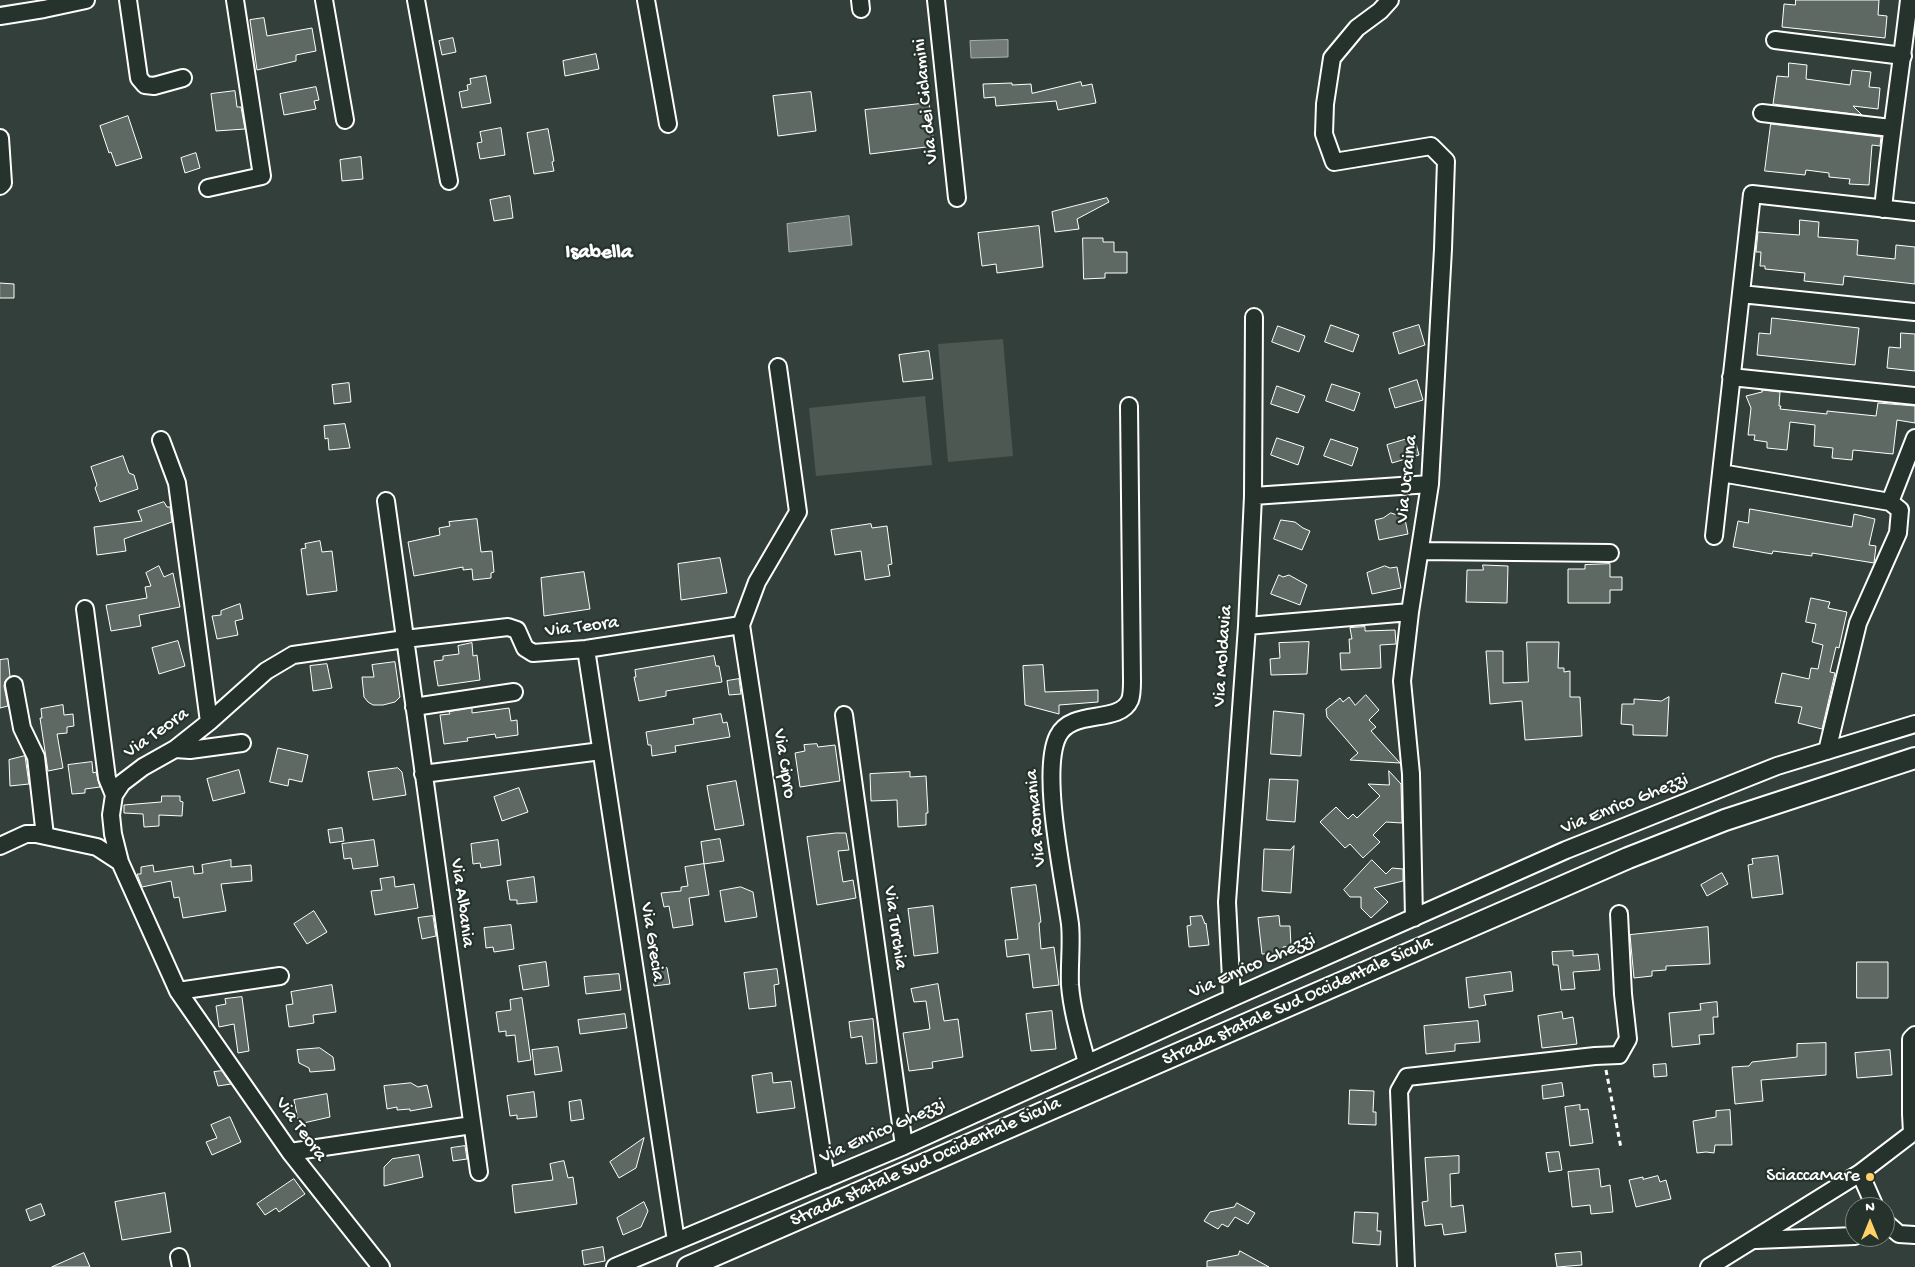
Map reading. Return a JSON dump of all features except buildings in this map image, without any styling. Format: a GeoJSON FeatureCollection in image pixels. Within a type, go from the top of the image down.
{"type":"FeatureCollection","features":[{"type":"Feature","properties":{"kind":"main road","name":"Strada statale Sud Occidentale Sicula"},"geometry":{"type":"LineString","coordinates":[[688,1267],[1628,858],[1725,820],[1915,758]]}},
{"type":"Feature","properties":{"kind":"street"},"geometry":{"type":"LineString","coordinates":[[0,16],[43,5],[86,0]]}},
{"type":"Feature","properties":{"kind":"street"},"geometry":{"type":"LineString","coordinates":[[128,0],[139,78],[145,85],[154,86],[183,78]]}},
{"type":"Feature","properties":{"kind":"street"},"geometry":{"type":"LineString","coordinates":[[208,188],[262,176],[235,0]]}},
{"type":"Feature","properties":{"kind":"street"},"geometry":{"type":"LineString","coordinates":[[324,0],[346,120]]}},
{"type":"Feature","properties":{"kind":"street"},"geometry":{"type":"LineString","coordinates":[[416,0],[449,180]]}},
{"type":"Feature","properties":{"kind":"street"},"geometry":{"type":"LineString","coordinates":[[646,0],[668,124]]}},
{"type":"Feature","properties":{"kind":"street","name":"Via dei Ciclamini"},"geometry":{"type":"LineString","coordinates":[[936,0],[957,198]]}},
{"type":"Feature","properties":{"kind":"street","name":"Via Ucraina"},"geometry":{"type":"LineString","coordinates":[[1390,0],[1358,28],[1332,58],[1325,104],[1324,134],[1334,162],[1431,146],[1446,161],[1444,249],[1430,484],[1410,612],[1402,681],[1412,774],[1414,918]]}},
{"type":"Feature","properties":{"kind":"street"},"geometry":{"type":"LineString","coordinates":[[1883,209],[1891,128],[1903,56],[1909,0]]}},
{"type":"Feature","properties":{"kind":"street"},"geometry":{"type":"LineString","coordinates":[[1775,40],[1903,56]]}},
{"type":"Feature","properties":{"kind":"street"},"geometry":{"type":"LineString","coordinates":[[1762,112],[1891,128]]}},
{"type":"Feature","properties":{"kind":"street"},"geometry":{"type":"LineString","coordinates":[[0,138],[3,183],[0,186]]}},
{"type":"Feature","properties":{"kind":"street"},"geometry":{"type":"LineString","coordinates":[[1714,536],[1752,194],[1915,212]]}},
{"type":"Feature","properties":{"kind":"street"},"geometry":{"type":"LineString","coordinates":[[1740,294],[1915,312]]}},
{"type":"Feature","properties":{"kind":"street","name":"Via Moldavia"},"geometry":{"type":"LineString","coordinates":[[1232,998],[1227,902],[1247,626],[1253,496],[1254,317]]}},
{"type":"Feature","properties":{"kind":"street","name":"Via Cipro"},"geometry":{"type":"LineString","coordinates":[[778,367],[798,512],[757,582],[741,625],[826,1179]]}},
{"type":"Feature","properties":{"kind":"street"},"geometry":{"type":"LineString","coordinates":[[1731,376],[1915,396]]}},
{"type":"Feature","properties":{"kind":"street","name":"Via Romania"},"geometry":{"type":"LineString","coordinates":[[1087,1063],[1075,1021],[1070,984],[1070,927],[1052,798],[1051,759],[1060,733],[1070,724],[1086,717],[1112,713],[1122,709],[1130,700],[1132,681],[1129,406]]}},
{"type":"Feature","properties":{"kind":"street"},"geometry":{"type":"LineString","coordinates":[[1890,502],[1915,438]]}},
{"type":"Feature","properties":{"kind":"street"},"geometry":{"type":"LineString","coordinates":[[161,440],[177,483],[209,722]]}},
{"type":"Feature","properties":{"kind":"street"},"geometry":{"type":"LineString","coordinates":[[1721,473],[1890,502],[1900,510],[1898,533],[1858,623],[1827,750]]}},
{"type":"Feature","properties":{"kind":"street"},"geometry":{"type":"LineString","coordinates":[[1253,496],[1430,484]]}},
{"type":"Feature","properties":{"kind":"street","name":"Via Albania"},"geometry":{"type":"LineString","coordinates":[[386,501],[479,1172]]}},
{"type":"Feature","properties":{"kind":"street"},"geometry":{"type":"LineString","coordinates":[[1420,551],[1610,553]]}},
{"type":"Feature","properties":{"kind":"street"},"geometry":{"type":"LineString","coordinates":[[86,609],[107,778],[114,795]]}},
{"type":"Feature","properties":{"kind":"street"},"geometry":{"type":"LineString","coordinates":[[1247,626],[1410,612]]}},
{"type":"Feature","properties":{"kind":"street","name":"Via Teora"},"geometry":{"type":"LineString","coordinates":[[381,1267],[290,1152],[178,991],[120,862],[113,834],[111,814],[114,795],[122,783],[143,767],[175,749],[209,722],[266,670],[293,655],[508,627],[517,630],[526,648],[533,653],[586,649],[741,625]]}},
{"type":"Feature","properties":{"kind":"street","name":"Via Grecia"},"geometry":{"type":"LineString","coordinates":[[586,649],[676,1241]]}},
{"type":"Feature","properties":{"kind":"street"},"geometry":{"type":"LineString","coordinates":[[14,685],[22,728],[36,757],[45,836]]}},
{"type":"Feature","properties":{"kind":"street"},"geometry":{"type":"LineString","coordinates":[[414,707],[514,692]]}},
{"type":"Feature","properties":{"kind":"street","name":"Via Turchia"},"geometry":{"type":"LineString","coordinates":[[844,715],[904,1146]]}},
{"type":"Feature","properties":{"kind":"street","name":"Via Enrico Ghezzi"},"geometry":{"type":"LineString","coordinates":[[615,1267],[904,1146],[1566,850],[1777,766],[1915,724]]}},
{"type":"Feature","properties":{"kind":"street"},"geometry":{"type":"LineString","coordinates":[[175,749],[190,750],[242,743]]}},
{"type":"Feature","properties":{"kind":"street"},"geometry":{"type":"LineString","coordinates":[[423,774],[601,751]]}},
{"type":"Feature","properties":{"kind":"street"},"geometry":{"type":"LineString","coordinates":[[0,846],[26,834],[45,836],[97,847],[120,862]]}},
{"type":"Feature","properties":{"kind":"street"},"geometry":{"type":"LineString","coordinates":[[1406,1267],[1399,1091],[1407,1078],[1619,1055],[1628,1039],[1618,914]]}},
{"type":"Feature","properties":{"kind":"street"},"geometry":{"type":"LineString","coordinates":[[178,991],[280,976]]}},
{"type":"Feature","properties":{"kind":"street"},"geometry":{"type":"LineString","coordinates":[[1709,1267],[1860,1172],[1914,1132],[1910,1039],[1915,1035]]}},
{"type":"Feature","properties":{"kind":"street"},"geometry":{"type":"LineString","coordinates":[[290,1152],[472,1125]]}},
{"type":"Feature","properties":{"kind":"street"},"geometry":{"type":"LineString","coordinates":[[1860,1172],[1871,1197]]}},
{"type":"Feature","properties":{"kind":"street"},"geometry":{"type":"LineString","coordinates":[[1754,1240],[1845,1236]]}},
{"type":"Feature","properties":{"kind":"path"},"geometry":{"type":"LineString","coordinates":[[1603,1056],[1621,1148]]}},
{"type":"Feature","properties":{"kind":"shaded area"},"geometry":{"type":"Polygon","coordinates":[[[1008,40],[1008,57],[971,58],[970,41],[1008,40]]]}},
{"type":"Feature","properties":{"kind":"shaded area"},"geometry":{"type":"Polygon","coordinates":[[[849,216],[852,245],[789,252],[787,224],[849,216]]]}},
{"type":"Feature","properties":{"kind":"shaded area"},"geometry":{"type":"Polygon","coordinates":[[[1003,339],[1013,456],[948,462],[938,344],[1003,339]]]}},
{"type":"Feature","properties":{"kind":"shaded area"},"geometry":{"type":"Polygon","coordinates":[[[925,396],[932,465],[816,476],[809,408],[925,396]]]}},
{"type":"Feature","properties":{"kind":"place","name":"SciaccaMare"},"geometry":{"type":"Point","coordinates":[1870,1177]}},
{"type":"Feature","properties":{"kind":"district","name":"Isabella"},"geometry":{"type":"Point","coordinates":[599,254]}}]}
